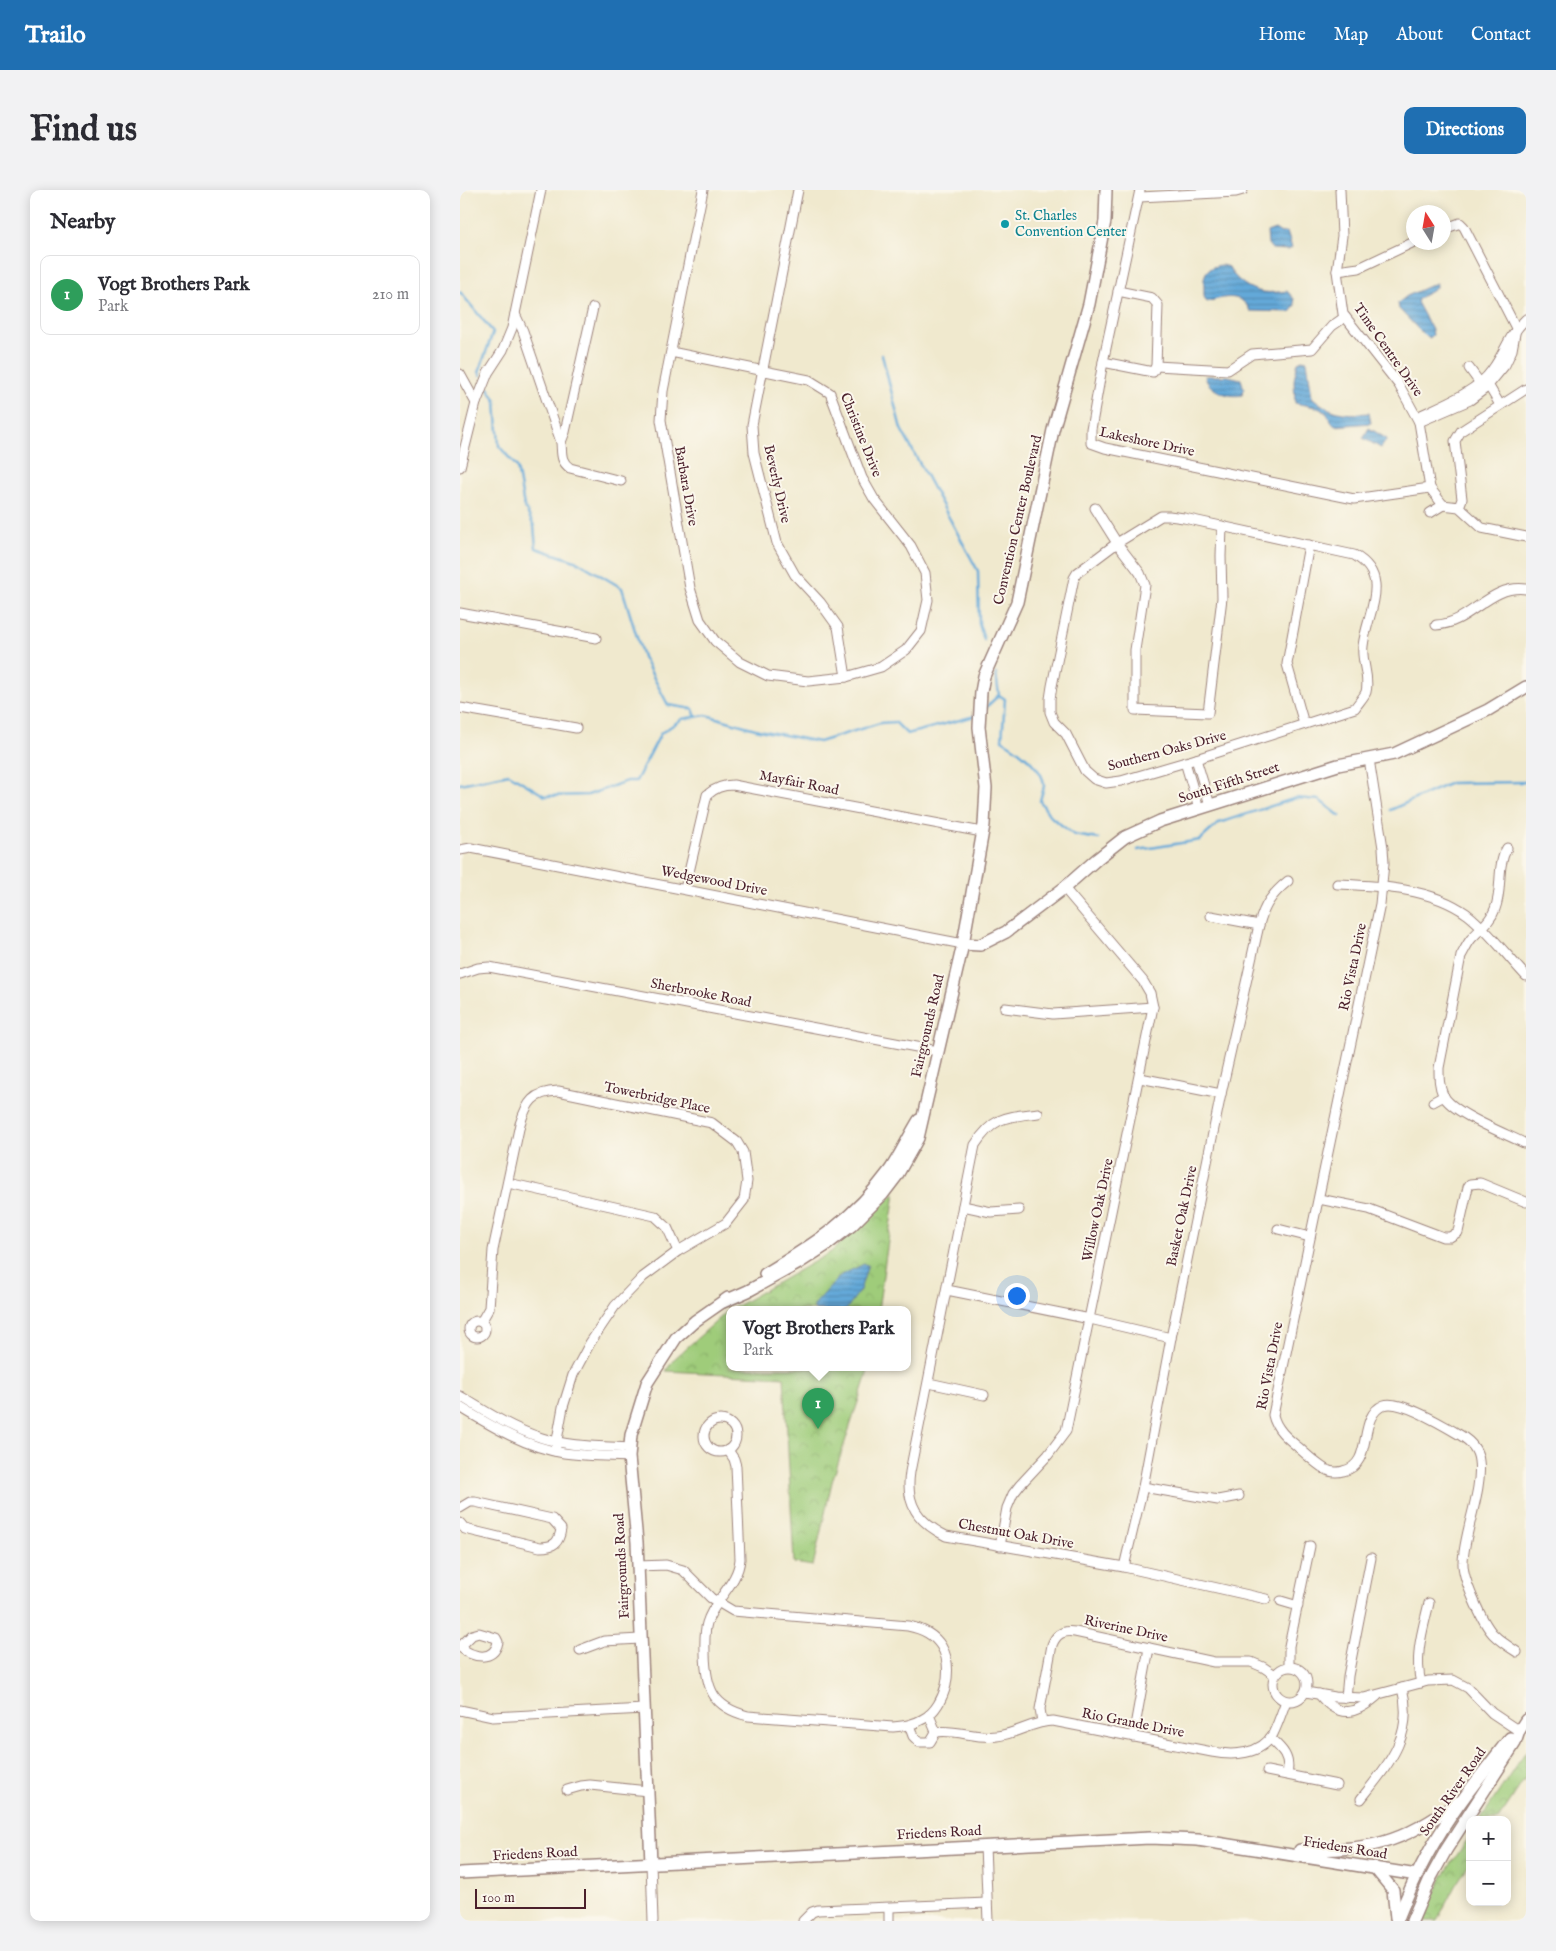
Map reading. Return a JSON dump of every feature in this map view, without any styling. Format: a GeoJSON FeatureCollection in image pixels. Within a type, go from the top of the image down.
{"type":"FeatureCollection","features":[{"type":"Feature","properties":{"kind":"street"},"geometry":{"type":"LineString","coordinates":[[460,465],[476,403],[488,373],[503,350],[512,328],[540,190]]}},
{"type":"Feature","properties":{"kind":"street","name":"Barbara Drive"},"geometry":{"type":"LineString","coordinates":[[704,190],[663,391],[661,420],[690,588],[700,620],[715,641],[740,662],[768,676],[808,681],[846,677]]}},
{"type":"Feature","properties":{"kind":"street","name":"Beverly Drive"},"geometry":{"type":"LineString","coordinates":[[798,190],[752,425],[754,453],[777,543],[795,575],[820,602],[838,627],[846,677]]}},
{"type":"Feature","properties":{"kind":"street","name":"Convention Center Boulevard"},"geometry":{"type":"LineString","coordinates":[[963,944],[982,832],[986,788],[980,738],[981,692],[984,676],[1017,602],[1054,430],[1089,304],[1105,221],[1106,190]]}},
{"type":"Feature","properties":{"kind":"street","name":"Convention Center Boulevard"},"geometry":{"type":"LineString","coordinates":[[1105,221],[1111,210],[1114,190]]}},
{"type":"Feature","properties":{"kind":"street","name":"Lakeshore Drive"},"geometry":{"type":"LineString","coordinates":[[1243,190],[1236,192],[1140,193],[1103,362],[1090,430],[1090,443],[1105,448],[1354,499],[1430,488]]}},
{"type":"Feature","properties":{"kind":"street","name":"Time Centre Drive"},"geometry":{"type":"LineString","coordinates":[[1340,190],[1342,236],[1336,271],[1343,314],[1399,385],[1418,419],[1430,488],[1443,505]]}},
{"type":"Feature","properties":{"kind":"street"},"geometry":{"type":"LineString","coordinates":[[1418,419],[1470,400],[1483,385],[1496,378],[1512,350],[1516,328],[1464,227],[1460,223],[1451,226]]}},
{"type":"Feature","properties":{"kind":"street"},"geometry":{"type":"LineString","coordinates":[[1336,271],[1359,268],[1406,246]]}},
{"type":"Feature","properties":{"kind":"street"},"geometry":{"type":"LineString","coordinates":[[1103,362],[1152,372],[1156,366],[1158,305],[1152,298],[1118,291]]}},
{"type":"Feature","properties":{"kind":"street"},"geometry":{"type":"LineString","coordinates":[[561,442],[565,432],[593,308]]}},
{"type":"Feature","properties":{"kind":"street"},"geometry":{"type":"LineString","coordinates":[[515,314],[523,331],[561,442],[564,464],[570,468],[621,481]]}},
{"type":"Feature","properties":{"kind":"street"},"geometry":{"type":"LineString","coordinates":[[1156,366],[1228,370],[1252,354],[1312,349],[1332,326],[1345,317]]}},
{"type":"Feature","properties":{"kind":"street"},"geometry":{"type":"LineString","coordinates":[[1516,328],[1526,319]]}},
{"type":"Feature","properties":{"kind":"street","name":"Christine Drive"},"geometry":{"type":"LineString","coordinates":[[671,352],[809,380],[830,394],[862,478],[874,499],[911,546],[925,574],[928,600],[921,631],[906,650],[881,667],[846,677]]}},
{"type":"Feature","properties":{"kind":"street"},"geometry":{"type":"LineString","coordinates":[[1469,368],[1483,385],[1490,388],[1500,405]]}},
{"type":"Feature","properties":{"kind":"street"},"geometry":{"type":"LineString","coordinates":[[460,374],[476,403]]}},
{"type":"Feature","properties":{"kind":"street"},"geometry":{"type":"LineString","coordinates":[[1459,507],[1462,499],[1455,441],[1461,431],[1526,389]]}},
{"type":"Feature","properties":{"kind":"street"},"geometry":{"type":"LineString","coordinates":[[1430,513],[1443,505],[1459,507],[1482,528],[1526,537]]}},
{"type":"Feature","properties":{"kind":"street"},"geometry":{"type":"LineString","coordinates":[[1095,508],[1117,543],[1140,573],[1145,585],[1135,650],[1135,710],[1208,712],[1222,598],[1220,556],[1222,526]]}},
{"type":"Feature","properties":{"kind":"street","name":"Southern Oaks Drive"},"geometry":{"type":"LineString","coordinates":[[1161,516],[1222,526],[1354,555],[1370,567],[1375,579],[1376,591],[1363,646],[1363,663],[1367,675],[1365,693],[1355,708],[1196,759],[1121,781],[1106,783],[1094,778],[1080,763],[1066,734],[1054,722],[1050,712],[1052,686],[1074,578],[1077,573],[1117,543],[1161,516]]}},
{"type":"Feature","properties":{"kind":"street"},"geometry":{"type":"LineString","coordinates":[[1304,724],[1286,664],[1309,546]]}},
{"type":"Feature","properties":{"kind":"street"},"geometry":{"type":"LineString","coordinates":[[1436,625],[1446,625],[1455,621],[1502,591],[1526,588]]}},
{"type":"Feature","properties":{"kind":"street"},"geometry":{"type":"LineString","coordinates":[[460,613],[596,638]]}},
{"type":"Feature","properties":{"kind":"street","name":"South Fifth Street"},"geometry":{"type":"LineString","coordinates":[[963,944],[980,945],[987,943],[1025,919],[1126,837],[1160,821],[1338,765],[1394,754],[1488,710],[1526,687]]}},
{"type":"Feature","properties":{"kind":"street"},"geometry":{"type":"LineString","coordinates":[[460,708],[576,728]]}},
{"type":"Feature","properties":{"kind":"street"},"geometry":{"type":"LineString","coordinates":[[1196,759],[1210,805]]}},
{"type":"Feature","properties":{"kind":"street","name":"Rio Vista Drive"},"geometry":{"type":"LineString","coordinates":[[1369,759],[1384,863],[1377,923],[1273,1415],[1275,1424],[1284,1435],[1325,1469],[1336,1473],[1347,1470],[1357,1463],[1362,1452],[1368,1426],[1378,1408],[1386,1404],[1398,1405],[1426,1417],[1471,1442],[1480,1461],[1479,1476],[1462,1562],[1465,1579],[1471,1596],[1492,1633],[1517,1652]]}},
{"type":"Feature","properties":{"kind":"street"},"geometry":{"type":"LineString","coordinates":[[1185,762],[1199,809]]}},
{"type":"Feature","properties":{"kind":"street","name":"Mayfair Road"},"geometry":{"type":"LineString","coordinates":[[685,889],[707,795],[714,788],[725,785],[734,785],[982,832]]}},
{"type":"Feature","properties":{"kind":"street","name":"Wedgewood Drive"},"geometry":{"type":"LineString","coordinates":[[460,850],[471,848],[963,944]]}},
{"type":"Feature","properties":{"kind":"street"},"geometry":{"type":"LineString","coordinates":[[1507,848],[1501,861],[1496,906],[1492,918],[1470,941],[1461,956],[1439,1068],[1439,1081],[1444,1096],[1455,1109],[1524,1143]]}},
{"type":"Feature","properties":{"kind":"street","name":"Basket Oak Drive"},"geometry":{"type":"LineString","coordinates":[[1124,1567],[1143,1487],[1171,1338],[1221,1094],[1259,925],[1267,901],[1288,881]]}},
{"type":"Feature","properties":{"kind":"street"},"geometry":{"type":"LineString","coordinates":[[1337,884],[1382,886],[1418,893],[1449,903],[1468,915],[1482,928],[1526,976]]}},
{"type":"Feature","properties":{"kind":"street"},"geometry":{"type":"LineString","coordinates":[[1005,1008],[1053,1014],[1153,1007],[1150,993],[1143,981],[1064,888]]}},
{"type":"Feature","properties":{"kind":"street"},"geometry":{"type":"LineString","coordinates":[[1211,916],[1259,925]]}},
{"type":"Feature","properties":{"kind":"street","name":"Fairgrounds Road"},"geometry":{"type":"LineString","coordinates":[[651,1863],[638,1566],[630,1452],[631,1435],[647,1383],[676,1338],[695,1321],[723,1302],[800,1263],[825,1246],[851,1226],[883,1194],[896,1176],[918,1138],[963,944]]}},
{"type":"Feature","properties":{"kind":"street","name":"Sherbrooke Road"},"geometry":{"type":"LineString","coordinates":[[460,974],[478,968],[489,967],[938,1051]]}},
{"type":"Feature","properties":{"kind":"street","name":"Willow Oak Drive"},"geometry":{"type":"LineString","coordinates":[[1000,1546],[1007,1508],[1013,1494],[1066,1430],[1140,1078],[1153,1007]]}},
{"type":"Feature","properties":{"kind":"street"},"geometry":{"type":"LineString","coordinates":[[1140,1078],[1221,1094]]}},
{"type":"Feature","properties":{"kind":"street","name":"Towerbridge Place"},"geometry":{"type":"LineString","coordinates":[[481,1322],[489,1308],[493,1250],[526,1106],[534,1098],[547,1092],[558,1091],[712,1123],[737,1142],[743,1152],[747,1181],[744,1200],[726,1223],[678,1251],[643,1277],[615,1306],[590,1343],[571,1383],[563,1407],[555,1451]]}},
{"type":"Feature","properties":{"kind":"street"},"geometry":{"type":"LineString","coordinates":[[1434,1102],[1444,1096]]}},
{"type":"Feature","properties":{"kind":"street","name":"Chestnut Oak Drive"},"geometry":{"type":"LineString","coordinates":[[1038,1112],[1008,1117],[991,1124],[975,1145],[909,1477],[909,1494],[913,1507],[922,1520],[932,1529],[946,1536],[1124,1567],[1266,1599]]}},
{"type":"Feature","properties":{"kind":"street"},"geometry":{"type":"LineString","coordinates":[[508,1183],[655,1216],[667,1227],[678,1251]]}},
{"type":"Feature","properties":{"kind":"street"},"geometry":{"type":"LineString","coordinates":[[1320,1199],[1369,1209],[1443,1237],[1450,1237],[1458,1232],[1470,1184],[1480,1184],[1526,1202]]}},
{"type":"Feature","properties":{"kind":"street"},"geometry":{"type":"LineString","coordinates":[[963,1206],[991,1212],[1019,1210]]}},
{"type":"Feature","properties":{"kind":"street"},"geometry":{"type":"LineString","coordinates":[[1278,1229],[1310,1237]]}},
{"type":"Feature","properties":{"kind":"street"},"geometry":{"type":"LineString","coordinates":[[947,1290],[1090,1319],[1171,1338]]}},
{"type":"Feature","properties":{"kind":"street"},"geometry":{"type":"LineString","coordinates":[[929,1382],[984,1395]]}},
{"type":"Feature","properties":{"kind":"street"},"geometry":{"type":"LineString","coordinates":[[460,1396],[508,1424],[543,1438],[630,1452]]}},
{"type":"Feature","properties":{"kind":"street"},"geometry":{"type":"LineString","coordinates":[[460,1407],[513,1438],[555,1451],[630,1452]]}},
{"type":"Feature","properties":{"kind":"street"},"geometry":{"type":"LineString","coordinates":[[638,1566],[666,1565],[683,1570],[718,1603],[734,1611],[908,1626],[924,1630],[938,1641],[943,1648],[948,1663],[944,1691],[934,1710],[909,1725],[887,1726],[748,1716],[723,1706],[711,1691],[706,1673],[707,1623],[718,1603],[733,1580],[740,1559],[736,1466],[728,1450]]}},
{"type":"Feature","properties":{"kind":"street"},"geometry":{"type":"LineString","coordinates":[[1143,1487],[1218,1500],[1239,1496]]}},
{"type":"Feature","properties":{"kind":"street"},"geometry":{"type":"LineString","coordinates":[[460,1508],[470,1502],[475,1502],[552,1519],[561,1528],[560,1538],[556,1543],[551,1547],[540,1548],[464,1529],[460,1523]]}},
{"type":"Feature","properties":{"kind":"street"},"geometry":{"type":"LineString","coordinates":[[1289,1666],[1289,1646],[1310,1546]]}},
{"type":"Feature","properties":{"kind":"street"},"geometry":{"type":"LineString","coordinates":[[1346,1698],[1348,1676],[1371,1558]]}},
{"type":"Feature","properties":{"kind":"street"},"geometry":{"type":"LineString","coordinates":[[1281,1601],[1298,1606]]}},
{"type":"Feature","properties":{"kind":"street"},"geometry":{"type":"LineString","coordinates":[[1421,1683],[1417,1668],[1418,1657],[1429,1602]]}},
{"type":"Feature","properties":{"kind":"street","name":"Riverine Drive"},"geometry":{"type":"LineString","coordinates":[[1042,1722],[1040,1708],[1052,1645],[1059,1634],[1071,1631],[1214,1662],[1251,1662],[1263,1666],[1275,1675]]}},
{"type":"Feature","properties":{"kind":"street"},"geometry":{"type":"LineString","coordinates":[[580,1650],[604,1640],[640,1639]]}},
{"type":"Feature","properties":{"kind":"street"},"geometry":{"type":"LineString","coordinates":[[1133,1737],[1149,1648]]}},
{"type":"Feature","properties":{"kind":"street"},"geometry":{"type":"LineString","coordinates":[[1289,1666],[1298,1668],[1305,1674],[1308,1683],[1306,1692],[1299,1698],[1286,1701],[1279,1698],[1273,1689],[1275,1675],[1280,1670],[1289,1666]]}},
{"type":"Feature","properties":{"kind":"street"},"geometry":{"type":"LineString","coordinates":[[1306,1692],[1346,1698],[1379,1695],[1421,1683],[1447,1679],[1458,1682],[1468,1688],[1498,1717],[1519,1730]]}},
{"type":"Feature","properties":{"kind":"street"},"geometry":{"type":"LineString","coordinates":[[1361,1799],[1389,1764],[1398,1748],[1406,1712],[1402,1688]]}},
{"type":"Feature","properties":{"kind":"street"},"geometry":{"type":"LineString","coordinates":[[1319,1694],[1329,1707],[1344,1711],[1354,1711],[1363,1708],[1379,1695]]}},
{"type":"Feature","properties":{"kind":"street"},"geometry":{"type":"LineString","coordinates":[[1286,1701],[1270,1738],[1287,1756],[1289,1765],[1287,1774]]}},
{"type":"Feature","properties":{"kind":"street"},"geometry":{"type":"LineString","coordinates":[[460,1710],[493,1717],[644,1709]]}},
{"type":"Feature","properties":{"kind":"street"},"geometry":{"type":"LineString","coordinates":[[909,1725],[913,1736],[919,1742],[930,1742],[943,1731],[928,1715]]}},
{"type":"Feature","properties":{"kind":"street","name":"South River Road"},"geometry":{"type":"LineString","coordinates":[[1396,1921],[1417,1875],[1437,1838],[1509,1738],[1519,1730],[1526,1720]]}},
{"type":"Feature","properties":{"kind":"street","name":"Rio Grande Drive"},"geometry":{"type":"LineString","coordinates":[[943,1731],[978,1737],[997,1736],[1042,1722],[1053,1721],[1232,1754],[1256,1748],[1270,1738]]}},
{"type":"Feature","properties":{"kind":"street","name":"South River Road"},"geometry":{"type":"LineString","coordinates":[[1412,1921],[1429,1881],[1515,1743],[1519,1730]]}},
{"type":"Feature","properties":{"kind":"street"},"geometry":{"type":"LineString","coordinates":[[1267,1771],[1337,1785]]}},
{"type":"Feature","properties":{"kind":"street"},"geometry":{"type":"LineString","coordinates":[[1406,1921],[1419,1887],[1417,1875],[1431,1864],[1474,1800],[1488,1784]]}},
{"type":"Feature","properties":{"kind":"street"},"geometry":{"type":"LineString","coordinates":[[568,1790],[590,1785],[648,1791]]}},
{"type":"Feature","properties":{"kind":"street"},"geometry":{"type":"LineString","coordinates":[[1262,1850],[1332,1850],[1373,1846],[1419,1829],[1465,1797]]}},
{"type":"Feature","properties":{"kind":"street","name":"Friedens Road"},"geometry":{"type":"LineString","coordinates":[[460,1873],[1150,1838],[1198,1840],[1417,1875]]}},
{"type":"Feature","properties":{"kind":"street"},"geometry":{"type":"LineString","coordinates":[[985,1846],[988,1921]]}},
{"type":"Feature","properties":{"kind":"street"},"geometry":{"type":"LineString","coordinates":[[651,1863],[653,1921]]}},
{"type":"Feature","properties":{"kind":"street"},"geometry":{"type":"LineString","coordinates":[[1374,1867],[1393,1890],[1396,1905],[1396,1921]]}},
{"type":"Feature","properties":{"kind":"street"},"geometry":{"type":"LineString","coordinates":[[804,1921],[812,1912],[818,1910],[986,1903]]}},
{"type":"Feature","properties":{"kind":"street"},"geometry":{"type":"LineString","coordinates":[[889,1908],[889,1921]]}},
{"type":"Feature","properties":{"kind":"green space"},"geometry":{"type":"Polygon","coordinates":[[[895,1193],[879,1306],[737,1306],[831,1252],[895,1193]]]}},
{"type":"Feature","properties":{"kind":"green space"},"geometry":{"type":"Polygon","coordinates":[[[726,1313],[726,1371],[868,1371],[832,1482],[813,1566],[794,1563],[784,1377],[666,1371],[674,1359],[726,1313]]]}},
{"type":"Feature","properties":{"kind":"green space"},"geometry":{"type":"Polygon","coordinates":[[[1526,1751],[1526,1777],[1501,1816],[1483,1816],[1526,1751]]]}},
{"type":"Feature","properties":{"kind":"green space"},"geometry":{"type":"Polygon","coordinates":[[[1466,1842],[1466,1869],[1437,1921],[1422,1921],[1443,1876],[1466,1842]]]}},
{"type":"Feature","properties":{"kind":"water"},"geometry":{"type":"Polygon","coordinates":[[[1275,229],[1281,233],[1287,232],[1292,248],[1288,250],[1272,249],[1268,244],[1267,232],[1275,229]]]}},
{"type":"Feature","properties":{"kind":"water"},"geometry":{"type":"Polygon","coordinates":[[[1221,265],[1229,267],[1238,280],[1252,289],[1266,292],[1287,291],[1294,299],[1295,306],[1290,312],[1250,311],[1247,305],[1237,298],[1232,297],[1207,302],[1204,295],[1205,274],[1212,267],[1221,265]]]}},
{"type":"Feature","properties":{"kind":"water"},"geometry":{"type":"Polygon","coordinates":[[[1436,283],[1434,289],[1418,299],[1417,302],[1432,330],[1433,335],[1430,338],[1424,335],[1399,309],[1398,303],[1407,296],[1436,283]]]}},
{"type":"Feature","properties":{"kind":"water"},"geometry":{"type":"Polygon","coordinates":[[[1302,360],[1307,361],[1312,397],[1326,407],[1339,412],[1353,414],[1369,413],[1371,423],[1335,426],[1323,411],[1311,406],[1295,403],[1294,380],[1298,362],[1302,360]]]}},
{"type":"Feature","properties":{"kind":"water"},"geometry":{"type":"Polygon","coordinates":[[[1205,376],[1228,376],[1241,379],[1244,389],[1242,395],[1237,396],[1219,392],[1210,385],[1205,376]]]}},
{"type":"Feature","properties":{"kind":"water"},"geometry":{"type":"Polygon","coordinates":[[[1369,428],[1387,439],[1381,448],[1363,438],[1369,428]]]}},
{"type":"Feature","properties":{"kind":"water"},"geometry":{"type":"Polygon","coordinates":[[[864,1264],[868,1265],[860,1290],[849,1306],[814,1306],[814,1305],[841,1275],[864,1264]]]}},
{"type":"Feature","properties":{"kind":"waterway"},"geometry":{"type":"LineString","coordinates":[[460,292],[493,332],[479,372],[481,375]]}},
{"type":"Feature","properties":{"kind":"waterway"},"geometry":{"type":"LineString","coordinates":[[882,355],[901,429],[978,571],[979,624],[984,640]]}},
{"type":"Feature","properties":{"kind":"waterway"},"geometry":{"type":"LineString","coordinates":[[488,388],[496,401],[499,446],[517,467],[524,506],[534,526],[536,548],[578,562],[622,588],[643,657],[668,705],[693,709],[696,717]]}},
{"type":"Feature","properties":{"kind":"waterway"},"geometry":{"type":"LineString","coordinates":[[996,674],[999,695]]}},
{"type":"Feature","properties":{"kind":"waterway"},"geometry":{"type":"LineString","coordinates":[[985,708],[999,695],[1005,699],[1002,740],[1028,759],[1039,772],[1044,786],[1040,801],[1050,816],[1074,835],[1099,839]]}},
{"type":"Feature","properties":{"kind":"waterway"},"geometry":{"type":"LineString","coordinates":[[460,784],[509,774],[545,796],[588,795],[627,781],[636,781],[661,733],[682,719],[706,715],[759,730],[819,742],[880,723],[895,722],[907,734],[975,716]]}},
{"type":"Feature","properties":{"kind":"waterway"},"geometry":{"type":"LineString","coordinates":[[1390,810],[1451,783],[1526,782]]}},
{"type":"Feature","properties":{"kind":"waterway"},"geometry":{"type":"LineString","coordinates":[[1138,850],[1200,840],[1219,823],[1296,798],[1319,800],[1340,816]]}},
{"type":"Feature","properties":{"kind":"place","name":"St. Charles Convention Center"},"geometry":{"type":"Point","coordinates":[1005,224]}},
{"type":"Feature","properties":{"kind":"place","name":"Vogt Brothers Park"},"geometry":{"type":"Point","coordinates":[818,1429]}}]}
